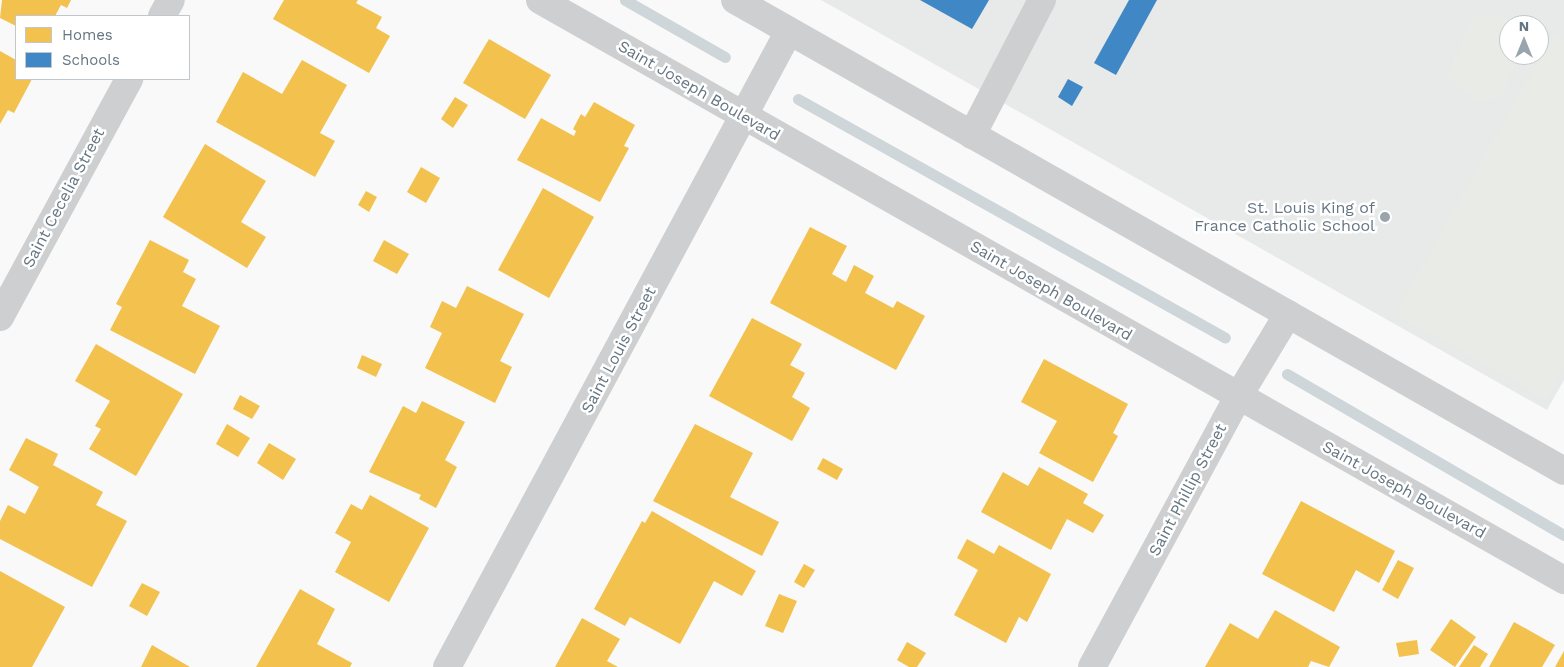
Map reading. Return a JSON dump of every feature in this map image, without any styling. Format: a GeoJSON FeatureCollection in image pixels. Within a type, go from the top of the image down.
{"type":"FeatureCollection","features":[{"type":"Feature","properties":{"kind":"street"},"geometry":{"type":"LineString","coordinates":[[163,15],[171,0]]}},
{"type":"Feature","properties":{"kind":"street","name":"Saint Joseph Boulevard"},"geometry":{"type":"LineString","coordinates":[[540,0],[744,118],[1564,580]]}},
{"type":"Feature","properties":{"kind":"street"},"geometry":{"type":"LineString","coordinates":[[735,0],[1564,471]]}},
{"type":"Feature","properties":{"kind":"street"},"geometry":{"type":"LineString","coordinates":[[972,135],[1042,0]]}},
{"type":"Feature","properties":{"kind":"street","name":"Saint Louis Street"},"geometry":{"type":"LineString","coordinates":[[447,667],[744,118],[789,31]]}},
{"type":"Feature","properties":{"kind":"street","name":"Saint Cecelia Street"},"geometry":{"type":"LineString","coordinates":[[0,317],[128,80]]}},
{"type":"Feature","properties":{"kind":"street","name":"Saint Phillip Street"},"geometry":{"type":"LineString","coordinates":[[1092,667],[1238,397],[1288,314]]}},
{"type":"Feature","properties":{"kind":"shaded area","name":"St. Louis King of France Catholic School"},"geometry":{"type":"Polygon","coordinates":[[[821,0],[1564,0],[1564,380],[1547,410],[821,0]]]}},
{"type":"Feature","properties":{"kind":"shaded area"},"geometry":{"type":"Polygon","coordinates":[[[1495,14],[1499,16],[1499,65],[1515,65],[1500,97],[1478,100],[1460,90],[1447,73],[1475,16],[1495,14]]]}},
{"type":"Feature","properties":{"kind":"shaded area"},"geometry":{"type":"Polygon","coordinates":[[[1554,33],[1564,39],[1564,367],[1546,399],[1395,314],[1536,65],[1549,65],[1549,42],[1554,33]]]}},
{"type":"Feature","properties":{"kind":"building: Homes"},"geometry":{"type":"Polygon","coordinates":[[[2,0],[71,0],[67,8],[61,5],[56,15],[15,15],[15,26],[0,18],[2,0]]]}},
{"type":"Feature","properties":{"kind":"building: Homes"},"geometry":{"type":"Polygon","coordinates":[[[284,0],[358,0],[356,3],[382,17],[376,28],[390,36],[369,73],[273,19],[284,0]]]}},
{"type":"Feature","properties":{"kind":"building: Homes"},"geometry":{"type":"Polygon","coordinates":[[[489,39],[551,75],[525,119],[463,83],[489,39]]]}},
{"type":"Feature","properties":{"kind":"building: Homes"},"geometry":{"type":"Polygon","coordinates":[[[0,51],[15,59],[15,80],[31,80],[14,113],[8,110],[0,124],[0,51]]]}},
{"type":"Feature","properties":{"kind":"building: Homes"},"geometry":{"type":"Polygon","coordinates":[[[302,60],[347,85],[320,133],[335,141],[315,177],[216,122],[243,72],[282,94],[302,60]]]}},
{"type":"Feature","properties":{"kind":"building: Homes"},"geometry":{"type":"Polygon","coordinates":[[[455,97],[468,105],[453,128],[441,119],[455,97]]]}},
{"type":"Feature","properties":{"kind":"building: Homes"},"geometry":{"type":"Polygon","coordinates":[[[594,102],[635,125],[624,146],[629,148],[600,202],[517,160],[541,118],[574,136],[576,131],[573,129],[581,114],[585,117],[594,102]]]}},
{"type":"Feature","properties":{"kind":"building: Homes"},"geometry":{"type":"Polygon","coordinates":[[[205,144],[266,181],[241,222],[266,237],[247,268],[163,217],[205,144]]]}},
{"type":"Feature","properties":{"kind":"building: Homes"},"geometry":{"type":"Polygon","coordinates":[[[421,167],[440,178],[426,203],[407,192],[421,167]]]}},
{"type":"Feature","properties":{"kind":"building: Homes"},"geometry":{"type":"Polygon","coordinates":[[[543,188],[594,217],[549,298],[498,270],[543,188]]]}},
{"type":"Feature","properties":{"kind":"building: Homes"},"geometry":{"type":"Polygon","coordinates":[[[366,191],[377,197],[369,212],[358,205],[366,191]]]}},
{"type":"Feature","properties":{"kind":"building: Homes"},"geometry":{"type":"Polygon","coordinates":[[[810,227],[847,246],[832,274],[846,282],[854,265],[874,276],[865,293],[893,308],[897,301],[925,316],[896,370],[770,303],[810,227]]]}},
{"type":"Feature","properties":{"kind":"building: Homes"},"geometry":{"type":"Polygon","coordinates":[[[150,240],[189,260],[183,272],[196,279],[182,306],[220,326],[195,374],[110,330],[122,307],[116,304],[150,240]]]}},
{"type":"Feature","properties":{"kind":"building: Homes"},"geometry":{"type":"Polygon","coordinates":[[[384,240],[409,254],[397,274],[373,261],[384,240]]]}},
{"type":"Feature","properties":{"kind":"building: Homes"},"geometry":{"type":"Polygon","coordinates":[[[467,286],[524,314],[500,361],[512,367],[495,403],[425,368],[442,333],[430,327],[442,301],[456,308],[467,286]]]}},
{"type":"Feature","properties":{"kind":"building: Homes"},"geometry":{"type":"Polygon","coordinates":[[[752,318],[802,344],[790,365],[805,373],[792,397],[810,408],[792,441],[709,396],[752,318]]]}},
{"type":"Feature","properties":{"kind":"building: Homes"},"geometry":{"type":"Polygon","coordinates":[[[96,344],[183,394],[136,476],[89,449],[101,429],[95,426],[110,401],[75,381],[96,344]]]}},
{"type":"Feature","properties":{"kind":"building: Homes"},"geometry":{"type":"Polygon","coordinates":[[[362,355],[382,364],[376,377],[357,368],[362,355]]]}},
{"type":"Feature","properties":{"kind":"building: Homes"},"geometry":{"type":"Polygon","coordinates":[[[1044,359],[1128,404],[1113,433],[1118,436],[1093,482],[1039,453],[1057,421],[1021,402],[1044,359]]]}},
{"type":"Feature","properties":{"kind":"building: Homes"},"geometry":{"type":"Polygon","coordinates":[[[240,395],[260,406],[252,419],[233,409],[240,395]]]}},
{"type":"Feature","properties":{"kind":"building: Homes"},"geometry":{"type":"Polygon","coordinates":[[[422,401],[465,422],[445,460],[457,467],[436,508],[419,499],[421,495],[369,472],[403,406],[416,413],[422,401]]]}},
{"type":"Feature","properties":{"kind":"building: Homes"},"geometry":{"type":"Polygon","coordinates":[[[227,424],[250,438],[238,457],[216,444],[227,424]]]}},
{"type":"Feature","properties":{"kind":"building: Homes"},"geometry":{"type":"Polygon","coordinates":[[[695,424],[753,453],[730,497],[779,522],[762,556],[653,501],[695,424]]]}},
{"type":"Feature","properties":{"kind":"building: Homes"},"geometry":{"type":"Polygon","coordinates":[[[26,438],[58,454],[53,465],[103,492],[96,505],[127,521],[92,587],[0,539],[0,521],[8,505],[25,514],[39,487],[9,470],[26,438]]]}},
{"type":"Feature","properties":{"kind":"building: Homes"},"geometry":{"type":"Polygon","coordinates":[[[269,443],[296,459],[283,480],[257,463],[269,443]]]}},
{"type":"Feature","properties":{"kind":"building: Homes"},"geometry":{"type":"Polygon","coordinates":[[[823,458],[843,469],[837,480],[817,469],[823,458]]]}},
{"type":"Feature","properties":{"kind":"building: Homes"},"geometry":{"type":"Polygon","coordinates":[[[1039,467],[1088,494],[1083,503],[1104,515],[1093,533],[1067,519],[1051,550],[981,512],[1003,472],[1028,486],[1039,467]]]}},
{"type":"Feature","properties":{"kind":"building: Homes"},"geometry":{"type":"Polygon","coordinates":[[[370,495],[429,528],[389,602],[335,572],[351,542],[335,533],[351,504],[362,510],[370,495]]]}},
{"type":"Feature","properties":{"kind":"building: Homes"},"geometry":{"type":"Polygon","coordinates":[[[1301,501],[1395,551],[1379,583],[1356,570],[1334,612],[1262,574],[1301,501]]]}},
{"type":"Feature","properties":{"kind":"building: Homes"},"geometry":{"type":"Polygon","coordinates":[[[652,511],[756,571],[742,596],[714,581],[680,644],[630,617],[625,626],[594,609],[642,521],[645,523],[652,511]]]}},
{"type":"Feature","properties":{"kind":"building: Homes"},"geometry":{"type":"Polygon","coordinates":[[[967,539],[994,554],[999,545],[1051,574],[1027,622],[1019,617],[1006,643],[954,615],[978,570],[957,558],[967,539]]]}},
{"type":"Feature","properties":{"kind":"building: Homes"},"geometry":{"type":"Polygon","coordinates":[[[1398,560],[1414,568],[1398,599],[1382,590],[1398,560]]]}},
{"type":"Feature","properties":{"kind":"building: Homes"},"geometry":{"type":"Polygon","coordinates":[[[804,564],[815,570],[804,588],[794,582],[804,564]]]}},
{"type":"Feature","properties":{"kind":"building: Homes"},"geometry":{"type":"Polygon","coordinates":[[[0,571],[65,607],[32,667],[0,667],[0,571]]]}},
{"type":"Feature","properties":{"kind":"building: Homes"},"geometry":{"type":"Polygon","coordinates":[[[142,583],[160,592],[147,616],[129,606],[142,583]]]}},
{"type":"Feature","properties":{"kind":"building: Homes"},"geometry":{"type":"Polygon","coordinates":[[[300,589],[335,609],[317,644],[352,663],[350,667],[256,667],[300,589]]]}},
{"type":"Feature","properties":{"kind":"building: Homes"},"geometry":{"type":"Polygon","coordinates":[[[779,594],[797,601],[783,633],[765,626],[779,594]]]}},
{"type":"Feature","properties":{"kind":"building: Homes"},"geometry":{"type":"Polygon","coordinates":[[[1275,610],[1340,647],[1329,667],[1311,661],[1308,667],[1205,667],[1230,623],[1258,639],[1275,610]]]}},
{"type":"Feature","properties":{"kind":"building: Homes"},"geometry":{"type":"Polygon","coordinates":[[[582,618],[620,639],[607,661],[618,667],[555,667],[582,618]]]}},
{"type":"Feature","properties":{"kind":"building: Homes"},"geometry":{"type":"Polygon","coordinates":[[[1451,619],[1476,637],[1455,667],[1430,650],[1451,619]]]}},
{"type":"Feature","properties":{"kind":"building: Homes"},"geometry":{"type":"Polygon","coordinates":[[[1514,622],[1555,645],[1542,667],[1489,667],[1514,622]]]}},
{"type":"Feature","properties":{"kind":"building: Homes"},"geometry":{"type":"Polygon","coordinates":[[[1417,640],[1419,654],[1399,657],[1396,643],[1417,640]]]}},
{"type":"Feature","properties":{"kind":"building: Homes"},"geometry":{"type":"Polygon","coordinates":[[[907,642],[926,653],[917,667],[909,667],[897,660],[907,642]]]}},
{"type":"Feature","properties":{"kind":"building: Homes"},"geometry":{"type":"Polygon","coordinates":[[[152,645],[190,667],[141,667],[152,645]]]}},
{"type":"Feature","properties":{"kind":"building: Homes"},"geometry":{"type":"Polygon","coordinates":[[[1474,645],[1488,654],[1480,667],[1459,667],[1474,645]]]}},
{"type":"Feature","properties":{"kind":"building: Homes"},"geometry":{"type":"Polygon","coordinates":[[[1564,651],[1564,667],[1555,667],[1564,651]]]}},
{"type":"Feature","properties":{"kind":"building: Schools"},"geometry":{"type":"Polygon","coordinates":[[[920,0],[989,0],[972,29],[920,0]]]}},
{"type":"Feature","properties":{"kind":"building: Schools"},"geometry":{"type":"Polygon","coordinates":[[[1129,0],[1157,0],[1116,75],[1094,63],[1129,0]]]}},
{"type":"Feature","properties":{"kind":"building: Schools"},"geometry":{"type":"Polygon","coordinates":[[[1068,79],[1083,87],[1072,106],[1058,97],[1068,79]]]}},
{"type":"Feature","properties":{"kind":"waterway"},"geometry":{"type":"LineString","coordinates":[[625,0],[725,57]]}},
{"type":"Feature","properties":{"kind":"waterway"},"geometry":{"type":"LineString","coordinates":[[798,99],[1225,338]]}},
{"type":"Feature","properties":{"kind":"waterway"},"geometry":{"type":"LineString","coordinates":[[1287,374],[1564,535]]}},
{"type":"Feature","properties":{"kind":"place","name":"St. Louis King of France Catholic School"},"geometry":{"type":"Point","coordinates":[1385,217]}}]}
